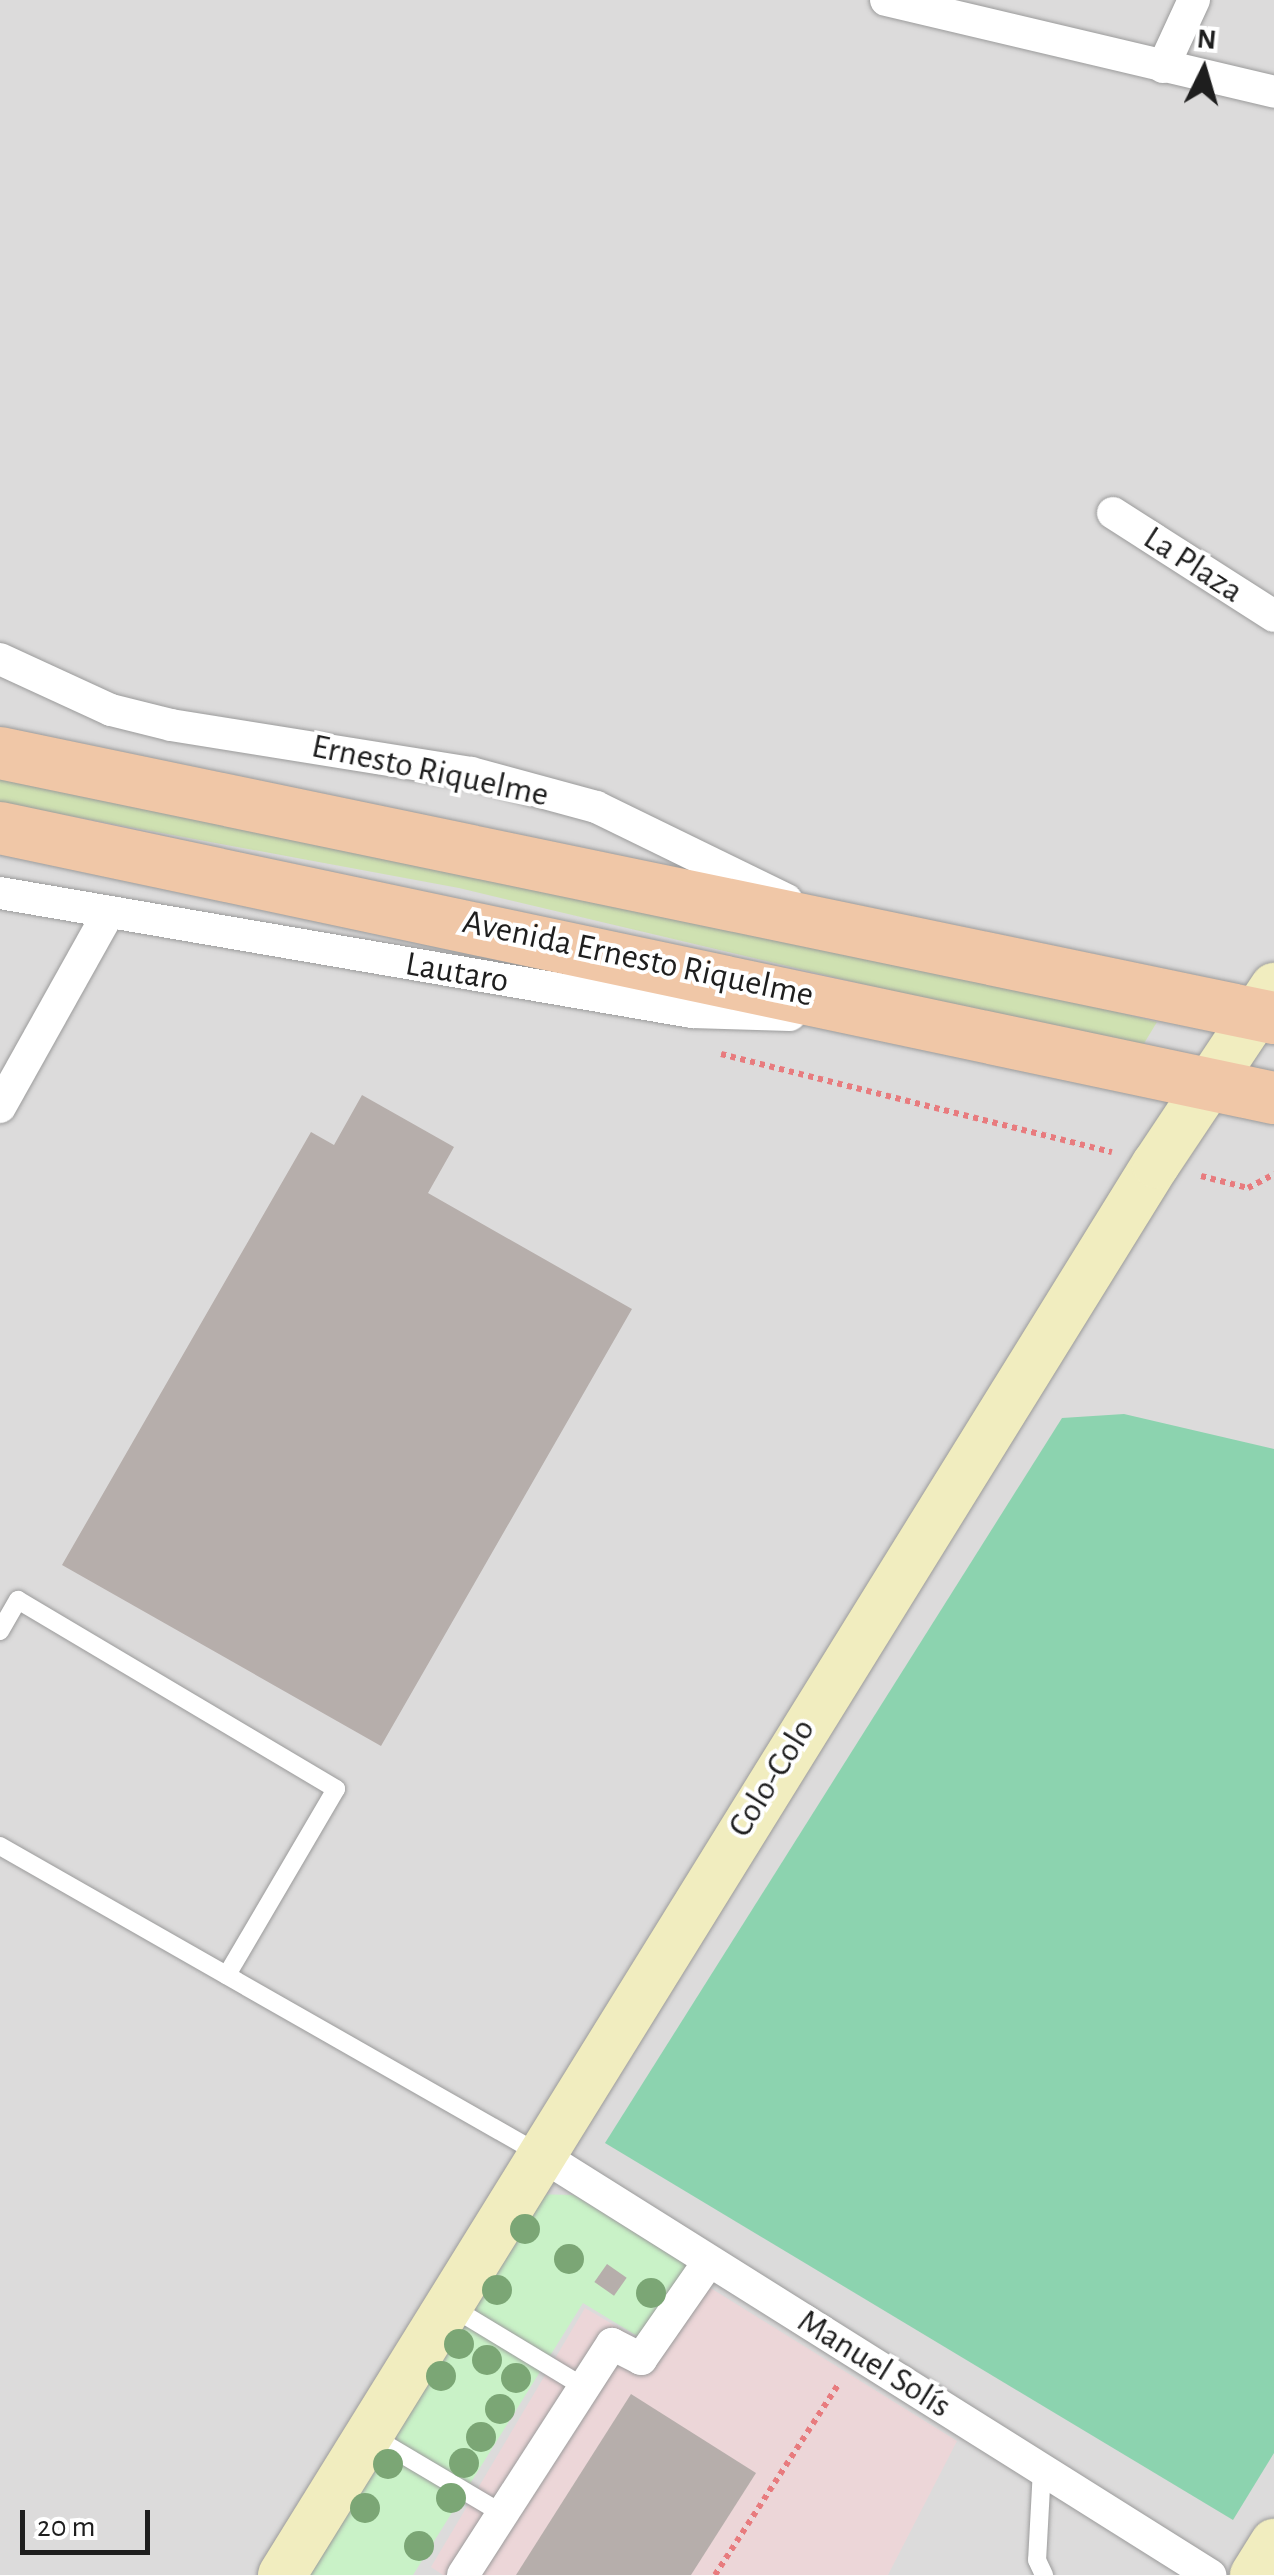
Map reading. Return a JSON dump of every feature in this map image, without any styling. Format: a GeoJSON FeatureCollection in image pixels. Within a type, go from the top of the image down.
{"type":"FeatureCollection","features":[{"type":"Feature","properties":{"kind":"main road"},"geometry":{"type":"LineString","coordinates":[[0,754],[846,927],[1268,1006]]}},
{"type":"Feature","properties":{"kind":"main road","name":"Avenida Ernesto Riquelme"},"geometry":{"type":"LineString","coordinates":[[0,828],[918,1019],[1274,1098]]}},
{"type":"Feature","properties":{"kind":"street"},"geometry":{"type":"LineString","coordinates":[[886,0],[1274,92]]}},
{"type":"Feature","properties":{"kind":"street"},"geometry":{"type":"LineString","coordinates":[[1163,67],[1194,0]]}},
{"type":"Feature","properties":{"kind":"street","name":"La Plaza"},"geometry":{"type":"LineString","coordinates":[[1113,513],[1274,616]]}},
{"type":"Feature","properties":{"kind":"street","name":"Ernesto Riquelme"},"geometry":{"type":"LineString","coordinates":[[0,658],[110,710],[170,725],[471,773],[596,808],[846,927]]}},
{"type":"Feature","properties":{"kind":"street","name":"Lautaro"},"geometry":{"type":"LineString","coordinates":[[0,893],[692,1012],[918,1019]]}},
{"type":"Feature","properties":{"kind":"street"},"geometry":{"type":"LineString","coordinates":[[0,1107],[108,912]]}},
{"type":"Feature","properties":{"kind":"street","name":"Colo-Colo"},"geometry":{"type":"LineString","coordinates":[[282,2575],[538,2154],[1208,1086],[1268,1006]]}},
{"type":"Feature","properties":{"kind":"street","name":"Manuel Solís"},"geometry":{"type":"LineString","coordinates":[[538,2154],[1210,2575]]}},
{"type":"Feature","properties":{"kind":"street"},"geometry":{"type":"LineString","coordinates":[[463,2575],[612,2344],[640,2359],[709,2262]]}},
{"type":"Feature","properties":{"kind":"street"},"geometry":{"type":"LineString","coordinates":[[1254,2575],[1274,2543]]}},
{"type":"Feature","properties":{"kind":"lane"},"geometry":{"type":"LineString","coordinates":[[0,1631],[18,1600],[336,1789],[228,1974]]}},
{"type":"Feature","properties":{"kind":"lane"},"geometry":{"type":"LineString","coordinates":[[0,1846],[538,2154]]}},
{"type":"Feature","properties":{"kind":"lane"},"geometry":{"type":"LineString","coordinates":[[446,2303],[584,2387]]}},
{"type":"Feature","properties":{"kind":"lane"},"geometry":{"type":"LineString","coordinates":[[368,2433],[503,2514]]}},
{"type":"Feature","properties":{"kind":"lane"},"geometry":{"type":"LineString","coordinates":[[1042,2469],[1036,2560],[1044,2575]]}},
{"type":"Feature","properties":{"kind":"path"},"geometry":{"type":"LineString","coordinates":[[715,2575],[857,2354]]}},
{"type":"Feature","properties":{"kind":"shaded area"},"geometry":{"type":"Polygon","coordinates":[[[0,0],[1274,0],[1274,2575],[0,2575],[0,0]]]}},
{"type":"Feature","properties":{"kind":"shaded area"},"geometry":{"type":"Polygon","coordinates":[[[709,2287],[957,2441],[888,2575],[443,2575],[431,2567],[585,2308],[663,2354],[709,2287]]]}},
{"type":"Feature","properties":{"kind":"green space"},"geometry":{"type":"Polygon","coordinates":[[[0,774],[759,921],[1157,1022],[1140,1050],[459,888],[0,803],[0,774]]]}},
{"type":"Feature","properties":{"kind":"green space"},"geometry":{"type":"Polygon","coordinates":[[[1124,1414],[1274,1449],[1274,2453],[1233,2520],[605,2143],[1062,1418],[1124,1414]]]}},
{"type":"Feature","properties":{"kind":"green space"},"geometry":{"type":"Polygon","coordinates":[[[529,2194],[574,2195],[693,2269],[647,2342],[583,2303],[413,2575],[300,2575],[529,2194]]]}},
{"type":"Feature","properties":{"kind":"building"},"geometry":{"type":"Polygon","coordinates":[[[362,1095],[454,1147],[428,1193],[632,1309],[381,1746],[62,1565],[311,1132],[334,1145],[362,1095]]]}},
{"type":"Feature","properties":{"kind":"building"},"geometry":{"type":"Polygon","coordinates":[[[607,2264],[627,2278],[614,2296],[594,2282],[607,2264]]]}},
{"type":"Feature","properties":{"kind":"building"},"geometry":{"type":"Polygon","coordinates":[[[631,2394],[756,2473],[691,2575],[516,2575],[631,2394]]]}}]}
